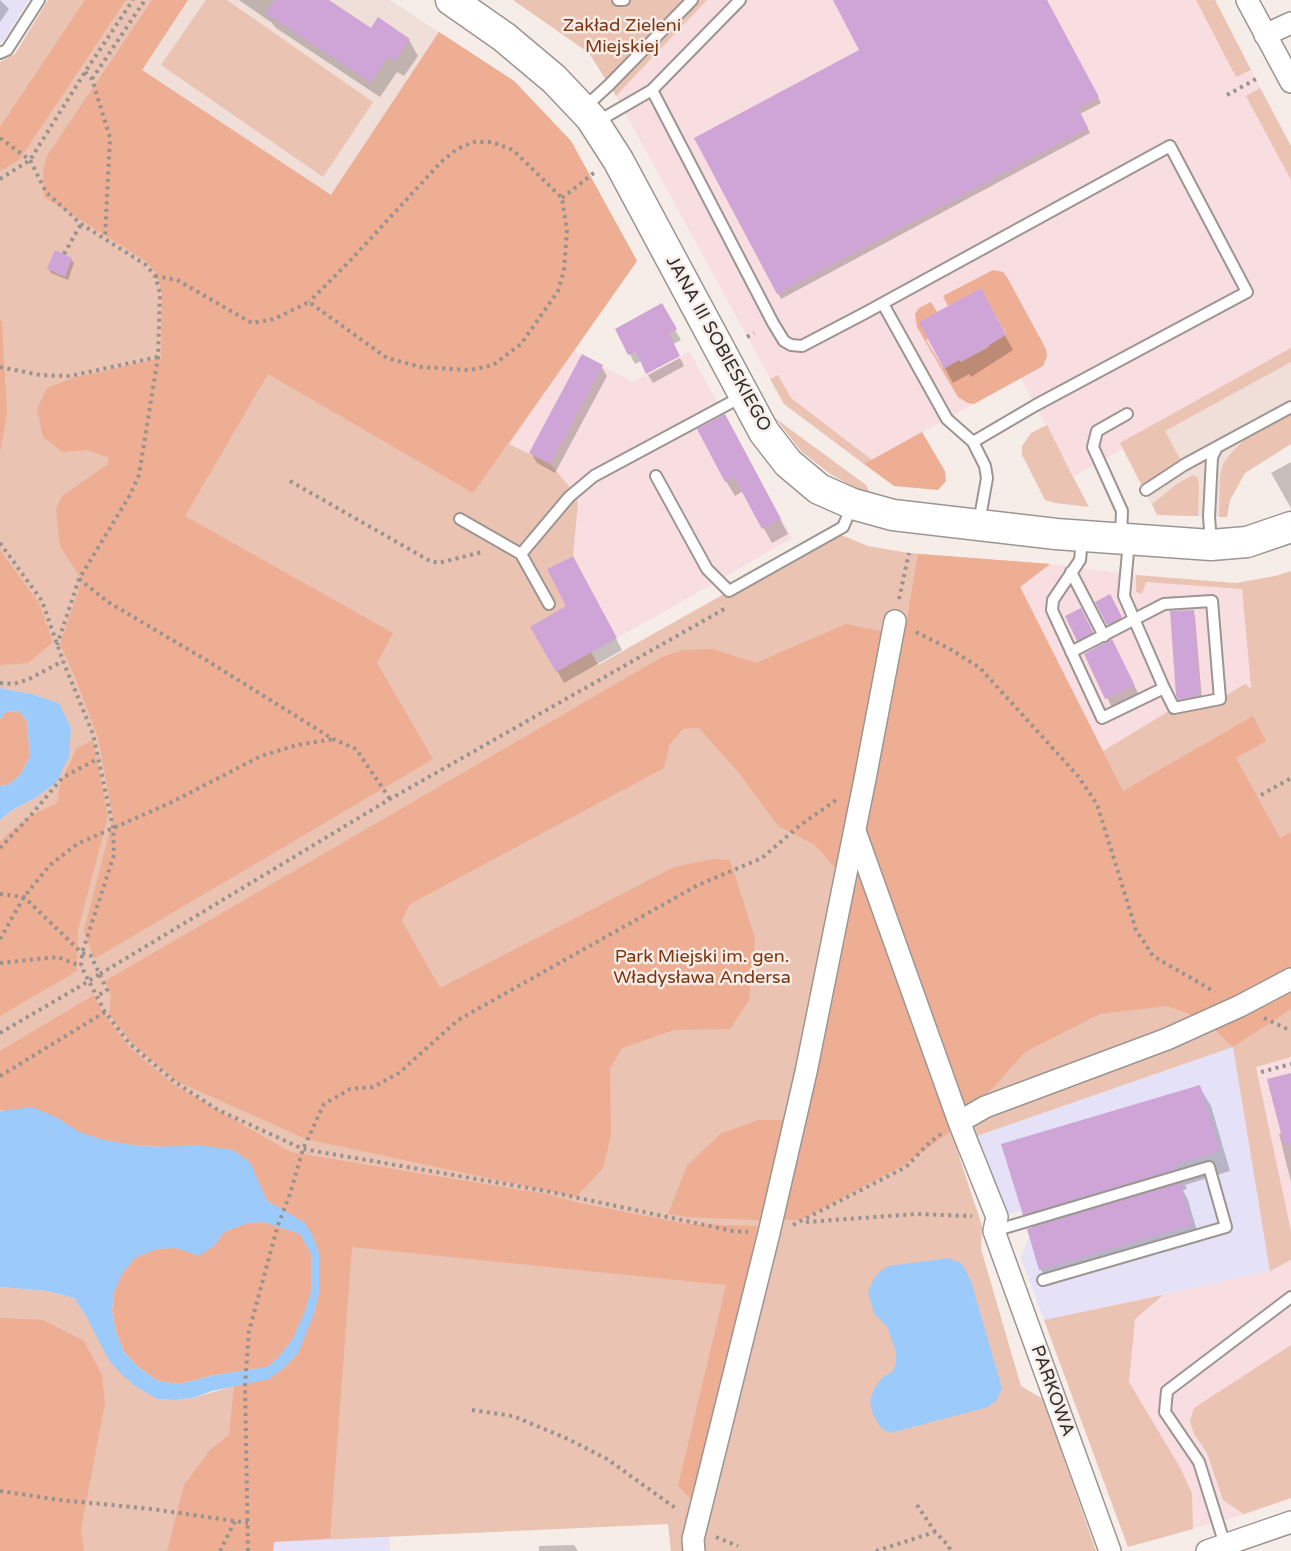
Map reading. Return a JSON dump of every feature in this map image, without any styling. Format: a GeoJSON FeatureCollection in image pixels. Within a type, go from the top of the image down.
{"type":"FeatureCollection","features":[{"type":"Feature","properties":{"kind":"street","name":"JANA III SOBIESKIEGO"},"geometry":{"type":"LineString","coordinates":[[451,0],[504,37],[554,79],[588,116],[618,159],[764,432],[788,463],[819,489],[853,504],[893,515],[1083,536],[1211,545],[1247,542],[1291,527]]}},
{"type":"Feature","properties":{"kind":"street"},"geometry":{"type":"LineString","coordinates":[[1247,0],[1291,82]]}},
{"type":"Feature","properties":{"kind":"street"},"geometry":{"type":"LineString","coordinates":[[1265,35],[1291,23]]}},
{"type":"Feature","properties":{"kind":"street"},"geometry":{"type":"LineString","coordinates":[[694,1551],[693,1539],[769,1233],[806,1072],[895,621]]}},
{"type":"Feature","properties":{"kind":"street","name":"PARKOWA"},"geometry":{"type":"LineString","coordinates":[[855,830],[1110,1551]]}},
{"type":"Feature","properties":{"kind":"street"},"geometry":{"type":"LineString","coordinates":[[959,1122],[985,1107],[1167,1039],[1240,1006],[1291,979]]}},
{"type":"Feature","properties":{"kind":"street"},"geometry":{"type":"LineString","coordinates":[[1216,1548],[1291,1522]]}},
{"type":"Feature","properties":{"kind":"lane"},"geometry":{"type":"LineString","coordinates":[[0,53],[7,50],[39,0]]}},
{"type":"Feature","properties":{"kind":"lane"},"geometry":{"type":"LineString","coordinates":[[618,0],[624,0]]}},
{"type":"Feature","properties":{"kind":"lane"},"geometry":{"type":"LineString","coordinates":[[588,116],[609,85],[692,0]]}},
{"type":"Feature","properties":{"kind":"lane"},"geometry":{"type":"LineString","coordinates":[[588,116],[652,90],[740,0]]}},
{"type":"Feature","properties":{"kind":"lane"},"geometry":{"type":"LineString","coordinates":[[652,90],[784,341],[791,345],[802,346],[883,304],[1170,146],[1247,292],[1036,405],[973,442]]}},
{"type":"Feature","properties":{"kind":"lane"},"geometry":{"type":"LineString","coordinates":[[883,304],[947,419],[973,442],[985,466],[987,478],[979,525]]}},
{"type":"Feature","properties":{"kind":"lane"},"geometry":{"type":"LineString","coordinates":[[521,554],[573,492],[594,476],[744,395]]}},
{"type":"Feature","properties":{"kind":"lane"},"geometry":{"type":"LineString","coordinates":[[1146,490],[1184,465],[1291,406]]}},
{"type":"Feature","properties":{"kind":"lane"},"geometry":{"type":"LineString","coordinates":[[1071,652],[1135,620],[1164,604],[1212,601],[1220,699],[1174,708],[1164,688],[1135,620],[1124,596],[1125,539],[1122,511],[1093,447],[1097,431],[1127,414]]}},
{"type":"Feature","properties":{"kind":"lane"},"geometry":{"type":"LineString","coordinates":[[1211,545],[1209,516],[1212,457],[1217,447]]}},
{"type":"Feature","properties":{"kind":"lane"},"geometry":{"type":"LineString","coordinates":[[656,476],[706,569],[729,591],[843,528],[853,504]]}},
{"type":"Feature","properties":{"kind":"lane"},"geometry":{"type":"LineString","coordinates":[[460,519],[521,554],[549,604]]}},
{"type":"Feature","properties":{"kind":"lane"},"geometry":{"type":"LineString","coordinates":[[1083,536],[1080,560],[1053,600],[1052,610],[1102,718],[1164,688]]}},
{"type":"Feature","properties":{"kind":"lane"},"geometry":{"type":"LineString","coordinates":[[1071,572],[1104,636]]}},
{"type":"Feature","properties":{"kind":"lane"},"geometry":{"type":"LineString","coordinates":[[996,1224],[1209,1167],[1226,1227],[1043,1280]]}},
{"type":"Feature","properties":{"kind":"lane"},"geometry":{"type":"LineString","coordinates":[[1216,1548],[1199,1462],[1165,1412],[1167,1391],[1291,1297]]}},
{"type":"Feature","properties":{"kind":"path"},"geometry":{"type":"LineString","coordinates":[[0,179],[30,160],[133,0]]}},
{"type":"Feature","properties":{"kind":"path"},"geometry":{"type":"LineString","coordinates":[[92,79],[145,0]]}},
{"type":"Feature","properties":{"kind":"path"},"geometry":{"type":"LineString","coordinates":[[85,72],[92,79],[110,138],[105,237]]}},
{"type":"Feature","properties":{"kind":"path"},"geometry":{"type":"LineString","coordinates":[[1227,94],[1256,79]]}},
{"type":"Feature","properties":{"kind":"path"},"geometry":{"type":"LineString","coordinates":[[0,138],[30,160],[46,192],[81,224],[105,237],[146,266],[155,276],[160,293],[158,357],[139,475],[130,495],[79,579],[57,645]]}},
{"type":"Feature","properties":{"kind":"path"},"geometry":{"type":"LineString","coordinates":[[155,276],[177,280],[252,323],[274,320],[309,302],[441,162],[457,149],[474,142],[492,142],[513,150],[562,198],[567,230],[564,270],[558,291],[521,344],[493,365],[470,370],[421,368],[387,358],[309,302]]}},
{"type":"Feature","properties":{"kind":"path"},"geometry":{"type":"LineString","coordinates":[[562,198],[596,172]]}},
{"type":"Feature","properties":{"kind":"path"},"geometry":{"type":"LineString","coordinates":[[64,254],[81,224]]}},
{"type":"Feature","properties":{"kind":"path"},"geometry":{"type":"LineString","coordinates":[[747,337],[754,333]]}},
{"type":"Feature","properties":{"kind":"path"},"geometry":{"type":"LineString","coordinates":[[0,367],[40,375],[70,376],[158,357]]}},
{"type":"Feature","properties":{"kind":"path"},"geometry":{"type":"LineString","coordinates":[[290,481],[430,561],[439,563],[506,545]]}},
{"type":"Feature","properties":{"kind":"path"},"geometry":{"type":"LineString","coordinates":[[0,543],[42,601],[63,661],[93,734],[113,827],[114,855],[82,953],[81,966],[105,1012],[130,1044],[175,1082],[218,1110],[303,1149],[546,1191],[733,1231],[769,1233],[802,1222],[906,1167],[930,1142],[959,1122]]}},
{"type":"Feature","properties":{"kind":"path"},"geometry":{"type":"LineString","coordinates":[[909,553],[895,621],[950,649],[980,668],[1078,776],[1097,804],[1136,930],[1153,956],[1240,1006]]}},
{"type":"Feature","properties":{"kind":"path"},"geometry":{"type":"LineString","coordinates":[[79,579],[108,602],[333,739],[356,749],[390,799]]}},
{"type":"Feature","properties":{"kind":"path"},"geometry":{"type":"LineString","coordinates":[[0,1033],[390,799],[678,635]]}},
{"type":"Feature","properties":{"kind":"path"},"geometry":{"type":"LineString","coordinates":[[0,683],[13,684],[27,680],[63,661]]}},
{"type":"Feature","properties":{"kind":"path"},"geometry":{"type":"LineString","coordinates":[[0,939],[24,897],[50,865],[77,844],[170,803],[261,756],[297,745],[333,739]]}},
{"type":"Feature","properties":{"kind":"path"},"geometry":{"type":"LineString","coordinates":[[0,848],[62,778],[99,758]]}},
{"type":"Feature","properties":{"kind":"path"},"geometry":{"type":"LineString","coordinates":[[1261,795],[1291,778]]}},
{"type":"Feature","properties":{"kind":"path"},"geometry":{"type":"LineString","coordinates":[[248,1551],[245,1385],[249,1331],[278,1226],[303,1149],[324,1104],[350,1089],[373,1088],[399,1073],[458,1020],[698,885],[762,858],[799,826],[865,779]]}},
{"type":"Feature","properties":{"kind":"path"},"geometry":{"type":"LineString","coordinates":[[0,894],[24,897],[82,953],[90,956],[107,990],[97,996]]}},
{"type":"Feature","properties":{"kind":"path"},"geometry":{"type":"LineString","coordinates":[[0,963],[57,957],[81,966]]}},
{"type":"Feature","properties":{"kind":"path"},"geometry":{"type":"LineString","coordinates":[[0,1076],[105,1012]]}},
{"type":"Feature","properties":{"kind":"path"},"geometry":{"type":"LineString","coordinates":[[1261,1072],[1291,1064]]}},
{"type":"Feature","properties":{"kind":"path"},"geometry":{"type":"LineString","coordinates":[[802,1222],[916,1214],[996,1224]]}},
{"type":"Feature","properties":{"kind":"path"},"geometry":{"type":"LineString","coordinates":[[472,1410],[513,1416],[568,1439],[607,1459],[685,1515]]}},
{"type":"Feature","properties":{"kind":"path"},"geometry":{"type":"LineString","coordinates":[[0,1491],[248,1522]]}},
{"type":"Feature","properties":{"kind":"path"},"geometry":{"type":"LineString","coordinates":[[917,1505],[935,1532],[950,1549],[957,1551]]}},
{"type":"Feature","properties":{"kind":"path"},"geometry":{"type":"LineString","coordinates":[[220,1551],[235,1521]]}},
{"type":"Feature","properties":{"kind":"path"},"geometry":{"type":"LineString","coordinates":[[876,1551],[935,1532]]}},
{"type":"Feature","properties":{"kind":"path"},"geometry":{"type":"LineString","coordinates":[[712,1535],[738,1546]]}},
{"type":"Feature","properties":{"kind":"shaded area"},"geometry":{"type":"Polygon","coordinates":[[[0,0],[29,0],[0,43],[0,0]]]}},
{"type":"Feature","properties":{"kind":"shaded area"},"geometry":{"type":"Polygon","coordinates":[[[188,0],[390,0],[439,32],[331,196],[142,70],[188,0]]]}},
{"type":"Feature","properties":{"kind":"shaded area"},"geometry":{"type":"Polygon","coordinates":[[[707,0],[1215,0],[1291,146],[1291,354],[1073,477],[1021,378],[864,464],[784,404],[616,96],[707,0]]]}},
{"type":"Feature","properties":{"kind":"shaded area"},"geometry":{"type":"Polygon","coordinates":[[[574,351],[633,382],[689,351],[792,538],[591,652],[547,569],[508,444],[574,351]]]}},
{"type":"Feature","properties":{"kind":"shaded area"},"geometry":{"type":"Polygon","coordinates":[[[1291,354],[1291,444],[1245,473],[1230,500],[1227,517],[1157,515],[1123,449],[1291,354]]]}},
{"type":"Feature","properties":{"kind":"shaded area"},"geometry":{"type":"Polygon","coordinates":[[[1050,564],[1242,589],[1253,716],[1102,751],[1020,587],[1050,564]]]}},
{"type":"Feature","properties":{"kind":"shaded area"},"geometry":{"type":"Polygon","coordinates":[[[1291,1009],[1291,1498],[1253,1512],[1128,1547],[1044,1320],[1269,1271],[1233,1047],[1291,1009]]]}},
{"type":"Feature","properties":{"kind":"shaded area"},"geometry":{"type":"Polygon","coordinates":[[[1233,1047],[1270,1271],[1044,1320],[1021,1258],[1029,1236],[1024,1221],[1020,1211],[1006,1215],[977,1136],[1233,1047]]]}},
{"type":"Feature","properties":{"kind":"shaded area"},"geometry":{"type":"Polygon","coordinates":[[[389,1536],[390,1551],[273,1551],[274,1542],[389,1536]]]}},
{"type":"Feature","properties":{"kind":"green space","name":"Park Miejski im. gen. Władysława Andersa"},"geometry":{"type":"Polygon","coordinates":[[[48,0],[188,0],[142,70],[331,195],[439,32],[514,81],[571,141],[637,261],[509,444],[550,464],[569,486],[578,502],[573,556],[547,569],[598,665],[834,532],[868,546],[909,553],[1050,564],[1020,587],[1103,751],[1174,708],[1220,699],[1245,684],[1251,688],[1242,589],[1146,582],[1142,594],[1136,592],[1136,575],[1236,583],[1291,571],[1291,1057],[1256,1067],[1291,1231],[1291,1260],[1270,1271],[1233,1047],[977,1136],[957,1150],[982,1226],[981,1249],[1021,1386],[1043,1399],[1096,1551],[671,1551],[668,1524],[274,1542],[273,1551],[0,1551],[0,1287],[47,1291],[74,1298],[87,1318],[157,1399],[176,1400],[196,1397],[234,1386],[4,1109],[0,1111],[0,820],[56,783],[59,703],[32,694],[0,688],[0,62],[15,54],[48,0]]]}},
{"type":"Feature","properties":{"kind":"green space"},"geometry":{"type":"Polygon","coordinates":[[[85,0],[126,0],[19,160],[0,171],[0,127],[85,0]]]}},
{"type":"Feature","properties":{"kind":"green space"},"geometry":{"type":"Polygon","coordinates":[[[152,0],[188,0],[142,70],[331,195],[439,32],[514,81],[571,141],[637,261],[473,493],[268,374],[185,516],[393,633],[377,663],[433,759],[94,959],[84,931],[113,818],[98,738],[60,644],[82,580],[60,546],[56,509],[62,496],[107,465],[109,458],[88,450],[63,452],[43,437],[37,409],[47,388],[72,378],[161,358],[162,292],[156,273],[146,261],[44,197],[43,171],[47,156],[152,0]]]}},
{"type":"Feature","properties":{"kind":"green space"},"geometry":{"type":"Polygon","coordinates":[[[206,0],[227,0],[373,102],[323,177],[161,65],[206,0]]]}},
{"type":"Feature","properties":{"kind":"green space","name":"Zakład Zieleni Miejskiej"},"geometry":{"type":"Polygon","coordinates":[[[513,0],[707,0],[616,96],[589,53],[513,0]]]}},
{"type":"Feature","properties":{"kind":"green space"},"geometry":{"type":"Polygon","coordinates":[[[1196,0],[1215,0],[1251,70],[1236,77],[1196,0]]]}},
{"type":"Feature","properties":{"kind":"green space"},"geometry":{"type":"Polygon","coordinates":[[[1260,88],[1291,146],[1291,180],[1246,96],[1260,88]]]}},
{"type":"Feature","properties":{"kind":"green space"},"geometry":{"type":"Polygon","coordinates":[[[993,270],[1003,272],[1007,277],[1046,349],[1047,356],[1043,366],[974,404],[958,397],[917,327],[915,314],[919,308],[931,302],[937,312],[929,338],[926,340],[943,368],[959,360],[961,362],[989,347],[989,344],[1006,334],[981,289],[948,306],[943,296],[993,270]]]}},
{"type":"Feature","properties":{"kind":"green space"},"geometry":{"type":"Polygon","coordinates":[[[0,320],[2,322],[7,414],[0,452],[0,320]]]}},
{"type":"Feature","properties":{"kind":"green space"},"geometry":{"type":"Polygon","coordinates":[[[1291,348],[1291,362],[1165,431],[1180,459],[1142,486],[1120,443],[1291,348]]]}},
{"type":"Feature","properties":{"kind":"green space"},"geometry":{"type":"Polygon","coordinates":[[[778,375],[791,398],[872,460],[864,464],[784,404],[770,379],[778,375]]]}},
{"type":"Feature","properties":{"kind":"green space"},"geometry":{"type":"Polygon","coordinates":[[[1291,414],[1291,444],[1245,473],[1230,500],[1227,517],[1219,517],[1220,476],[1223,464],[1243,441],[1291,414]]]}},
{"type":"Feature","properties":{"kind":"green space"},"geometry":{"type":"Polygon","coordinates":[[[775,418],[866,485],[870,493],[830,474],[801,451],[775,418]]]}},
{"type":"Feature","properties":{"kind":"green space"},"geometry":{"type":"Polygon","coordinates":[[[1047,425],[1089,507],[1045,500],[1022,455],[1022,446],[1031,433],[1047,425]]]}},
{"type":"Feature","properties":{"kind":"green space"},"geometry":{"type":"Polygon","coordinates":[[[922,432],[945,471],[946,481],[938,490],[894,486],[864,464],[922,432]]]}},
{"type":"Feature","properties":{"kind":"green space"},"geometry":{"type":"Polygon","coordinates":[[[1193,475],[1198,478],[1199,485],[1198,516],[1157,515],[1152,504],[1177,484],[1193,475]]]}},
{"type":"Feature","properties":{"kind":"green space"},"geometry":{"type":"Polygon","coordinates":[[[0,550],[39,603],[53,642],[28,663],[0,665],[0,550]]]}},
{"type":"Feature","properties":{"kind":"green space"},"geometry":{"type":"Polygon","coordinates":[[[918,554],[1050,564],[1020,587],[1123,791],[1253,716],[1266,741],[1236,758],[1280,838],[1291,832],[1291,1009],[1233,1047],[1203,1019],[1167,1006],[1100,1014],[1025,1052],[995,1086],[974,1104],[965,1121],[904,1165],[801,1220],[687,1217],[668,1214],[687,1166],[720,1134],[758,1120],[798,1120],[849,884],[815,845],[778,826],[739,773],[699,728],[683,729],[670,744],[664,768],[410,904],[402,921],[440,988],[674,867],[713,859],[730,860],[755,938],[749,1000],[730,1029],[674,1030],[622,1048],[610,1069],[611,1135],[603,1168],[576,1197],[306,1139],[176,1081],[131,1042],[109,1015],[111,995],[105,981],[662,657],[684,650],[713,649],[756,663],[846,624],[904,636],[918,554]]]}},
{"type":"Feature","properties":{"kind":"green space"},"geometry":{"type":"Polygon","coordinates":[[[19,711],[27,721],[30,757],[20,775],[8,785],[0,786],[0,719],[6,712],[19,711]]]}},
{"type":"Feature","properties":{"kind":"green space"},"geometry":{"type":"Polygon","coordinates":[[[93,740],[108,816],[78,930],[77,971],[0,1016],[0,841],[28,817],[57,803],[60,784],[77,748],[93,740]]]}},
{"type":"Feature","properties":{"kind":"green space"},"geometry":{"type":"Polygon","coordinates":[[[94,995],[102,1011],[129,1047],[173,1084],[290,1152],[547,1194],[575,1202],[687,1224],[758,1226],[696,1504],[678,1486],[726,1285],[352,1247],[330,1538],[274,1542],[273,1551],[167,1551],[184,1485],[211,1449],[229,1435],[234,1386],[245,1385],[298,1353],[315,1311],[319,1292],[319,1253],[313,1236],[304,1222],[267,1201],[233,1150],[132,1145],[104,1140],[79,1132],[56,1117],[0,1110],[0,1051],[94,995]]]}},
{"type":"Feature","properties":{"kind":"green space"},"geometry":{"type":"Polygon","coordinates":[[[263,1222],[300,1234],[311,1253],[311,1291],[305,1311],[292,1340],[278,1358],[267,1367],[215,1375],[179,1384],[158,1381],[138,1367],[124,1352],[116,1332],[112,1311],[114,1292],[121,1274],[135,1258],[157,1249],[176,1248],[199,1255],[215,1245],[224,1232],[248,1223],[263,1222]]]}},
{"type":"Feature","properties":{"kind":"green space"},"geometry":{"type":"Polygon","coordinates":[[[1163,1295],[1135,1319],[1129,1382],[1181,1469],[1192,1494],[1193,1529],[1128,1547],[1044,1320],[1163,1295]]]}},
{"type":"Feature","properties":{"kind":"green space"},"geometry":{"type":"Polygon","coordinates":[[[0,1318],[43,1320],[84,1341],[102,1375],[105,1404],[81,1528],[84,1551],[0,1551],[0,1318]]]}},
{"type":"Feature","properties":{"kind":"green space"},"geometry":{"type":"Polygon","coordinates":[[[1291,1345],[1291,1498],[1244,1514],[1223,1500],[1207,1453],[1194,1434],[1190,1421],[1194,1408],[1291,1345]]]}},
{"type":"Feature","properties":{"kind":"water"},"geometry":{"type":"Polygon","coordinates":[[[0,688],[32,694],[59,703],[71,728],[69,757],[56,783],[0,820],[0,786],[8,785],[20,775],[30,757],[27,721],[19,711],[6,712],[0,719],[0,688]]]}},
{"type":"Feature","properties":{"kind":"water"},"geometry":{"type":"Polygon","coordinates":[[[32,1107],[56,1117],[79,1132],[104,1140],[132,1145],[160,1147],[197,1145],[233,1150],[250,1162],[267,1201],[304,1222],[313,1236],[319,1253],[319,1292],[315,1311],[298,1353],[269,1379],[212,1391],[196,1397],[176,1400],[157,1399],[135,1386],[118,1371],[107,1357],[74,1298],[47,1291],[0,1287],[0,1111],[32,1107]],[[263,1222],[248,1223],[224,1232],[215,1245],[199,1256],[176,1248],[157,1249],[135,1258],[122,1274],[114,1292],[112,1311],[116,1332],[124,1352],[138,1367],[158,1381],[179,1384],[215,1375],[267,1367],[278,1358],[292,1340],[311,1291],[311,1254],[300,1234],[263,1222]]]}},
{"type":"Feature","properties":{"kind":"water"},"geometry":{"type":"Polygon","coordinates":[[[949,1258],[962,1264],[971,1281],[1002,1388],[997,1400],[988,1407],[890,1433],[881,1428],[873,1415],[870,1400],[875,1387],[883,1377],[893,1371],[896,1351],[887,1327],[874,1313],[868,1293],[879,1272],[889,1266],[949,1258]]]}},
{"type":"Feature","properties":{"kind":"building"},"geometry":{"type":"Polygon","coordinates":[[[275,0],[329,0],[371,28],[378,17],[410,39],[395,62],[388,57],[371,83],[265,13],[275,0]]]}},
{"type":"Feature","properties":{"kind":"building"},"geometry":{"type":"Polygon","coordinates":[[[833,0],[1047,0],[1099,97],[1078,108],[1088,128],[777,294],[694,138],[859,50],[833,0]]]}},
{"type":"Feature","properties":{"kind":"building"},"geometry":{"type":"Polygon","coordinates":[[[55,250],[72,258],[65,277],[47,269],[55,250]]]}},
{"type":"Feature","properties":{"kind":"building"},"geometry":{"type":"Polygon","coordinates":[[[981,288],[1006,335],[961,362],[959,360],[944,369],[919,322],[981,288]]]}},
{"type":"Feature","properties":{"kind":"building"},"geometry":{"type":"Polygon","coordinates":[[[662,303],[677,329],[669,334],[680,356],[646,374],[636,352],[628,355],[615,329],[662,303]]]}},
{"type":"Feature","properties":{"kind":"building"},"geometry":{"type":"Polygon","coordinates":[[[582,354],[603,365],[550,464],[529,453],[582,354]]]}},
{"type":"Feature","properties":{"kind":"building"},"geometry":{"type":"Polygon","coordinates":[[[725,414],[781,519],[762,529],[734,477],[725,482],[697,429],[725,414]]]}},
{"type":"Feature","properties":{"kind":"building"},"geometry":{"type":"Polygon","coordinates":[[[573,556],[617,638],[556,672],[530,627],[566,606],[547,569],[573,556]]]}},
{"type":"Feature","properties":{"kind":"building"},"geometry":{"type":"Polygon","coordinates":[[[1110,594],[1122,617],[1107,625],[1095,602],[1110,594]]]}},
{"type":"Feature","properties":{"kind":"building"},"geometry":{"type":"Polygon","coordinates":[[[1081,608],[1093,632],[1077,641],[1065,616],[1081,608]]]}},
{"type":"Feature","properties":{"kind":"building"},"geometry":{"type":"Polygon","coordinates":[[[1194,610],[1200,695],[1178,700],[1170,611],[1194,610]]]}},
{"type":"Feature","properties":{"kind":"building"},"geometry":{"type":"Polygon","coordinates":[[[1112,639],[1135,686],[1105,699],[1084,654],[1112,639]]]}},
{"type":"Feature","properties":{"kind":"building"},"geometry":{"type":"Polygon","coordinates":[[[1291,1073],[1291,1144],[1284,1145],[1267,1079],[1291,1073]]]}},
{"type":"Feature","properties":{"kind":"building"},"geometry":{"type":"Polygon","coordinates":[[[1200,1085],[1220,1151],[1175,1165],[1176,1169],[1023,1215],[1001,1144],[1200,1085]]]}},
{"type":"Feature","properties":{"kind":"building"},"geometry":{"type":"Polygon","coordinates":[[[1180,1183],[1192,1225],[1039,1270],[1027,1229],[1180,1183]]]}}]}
